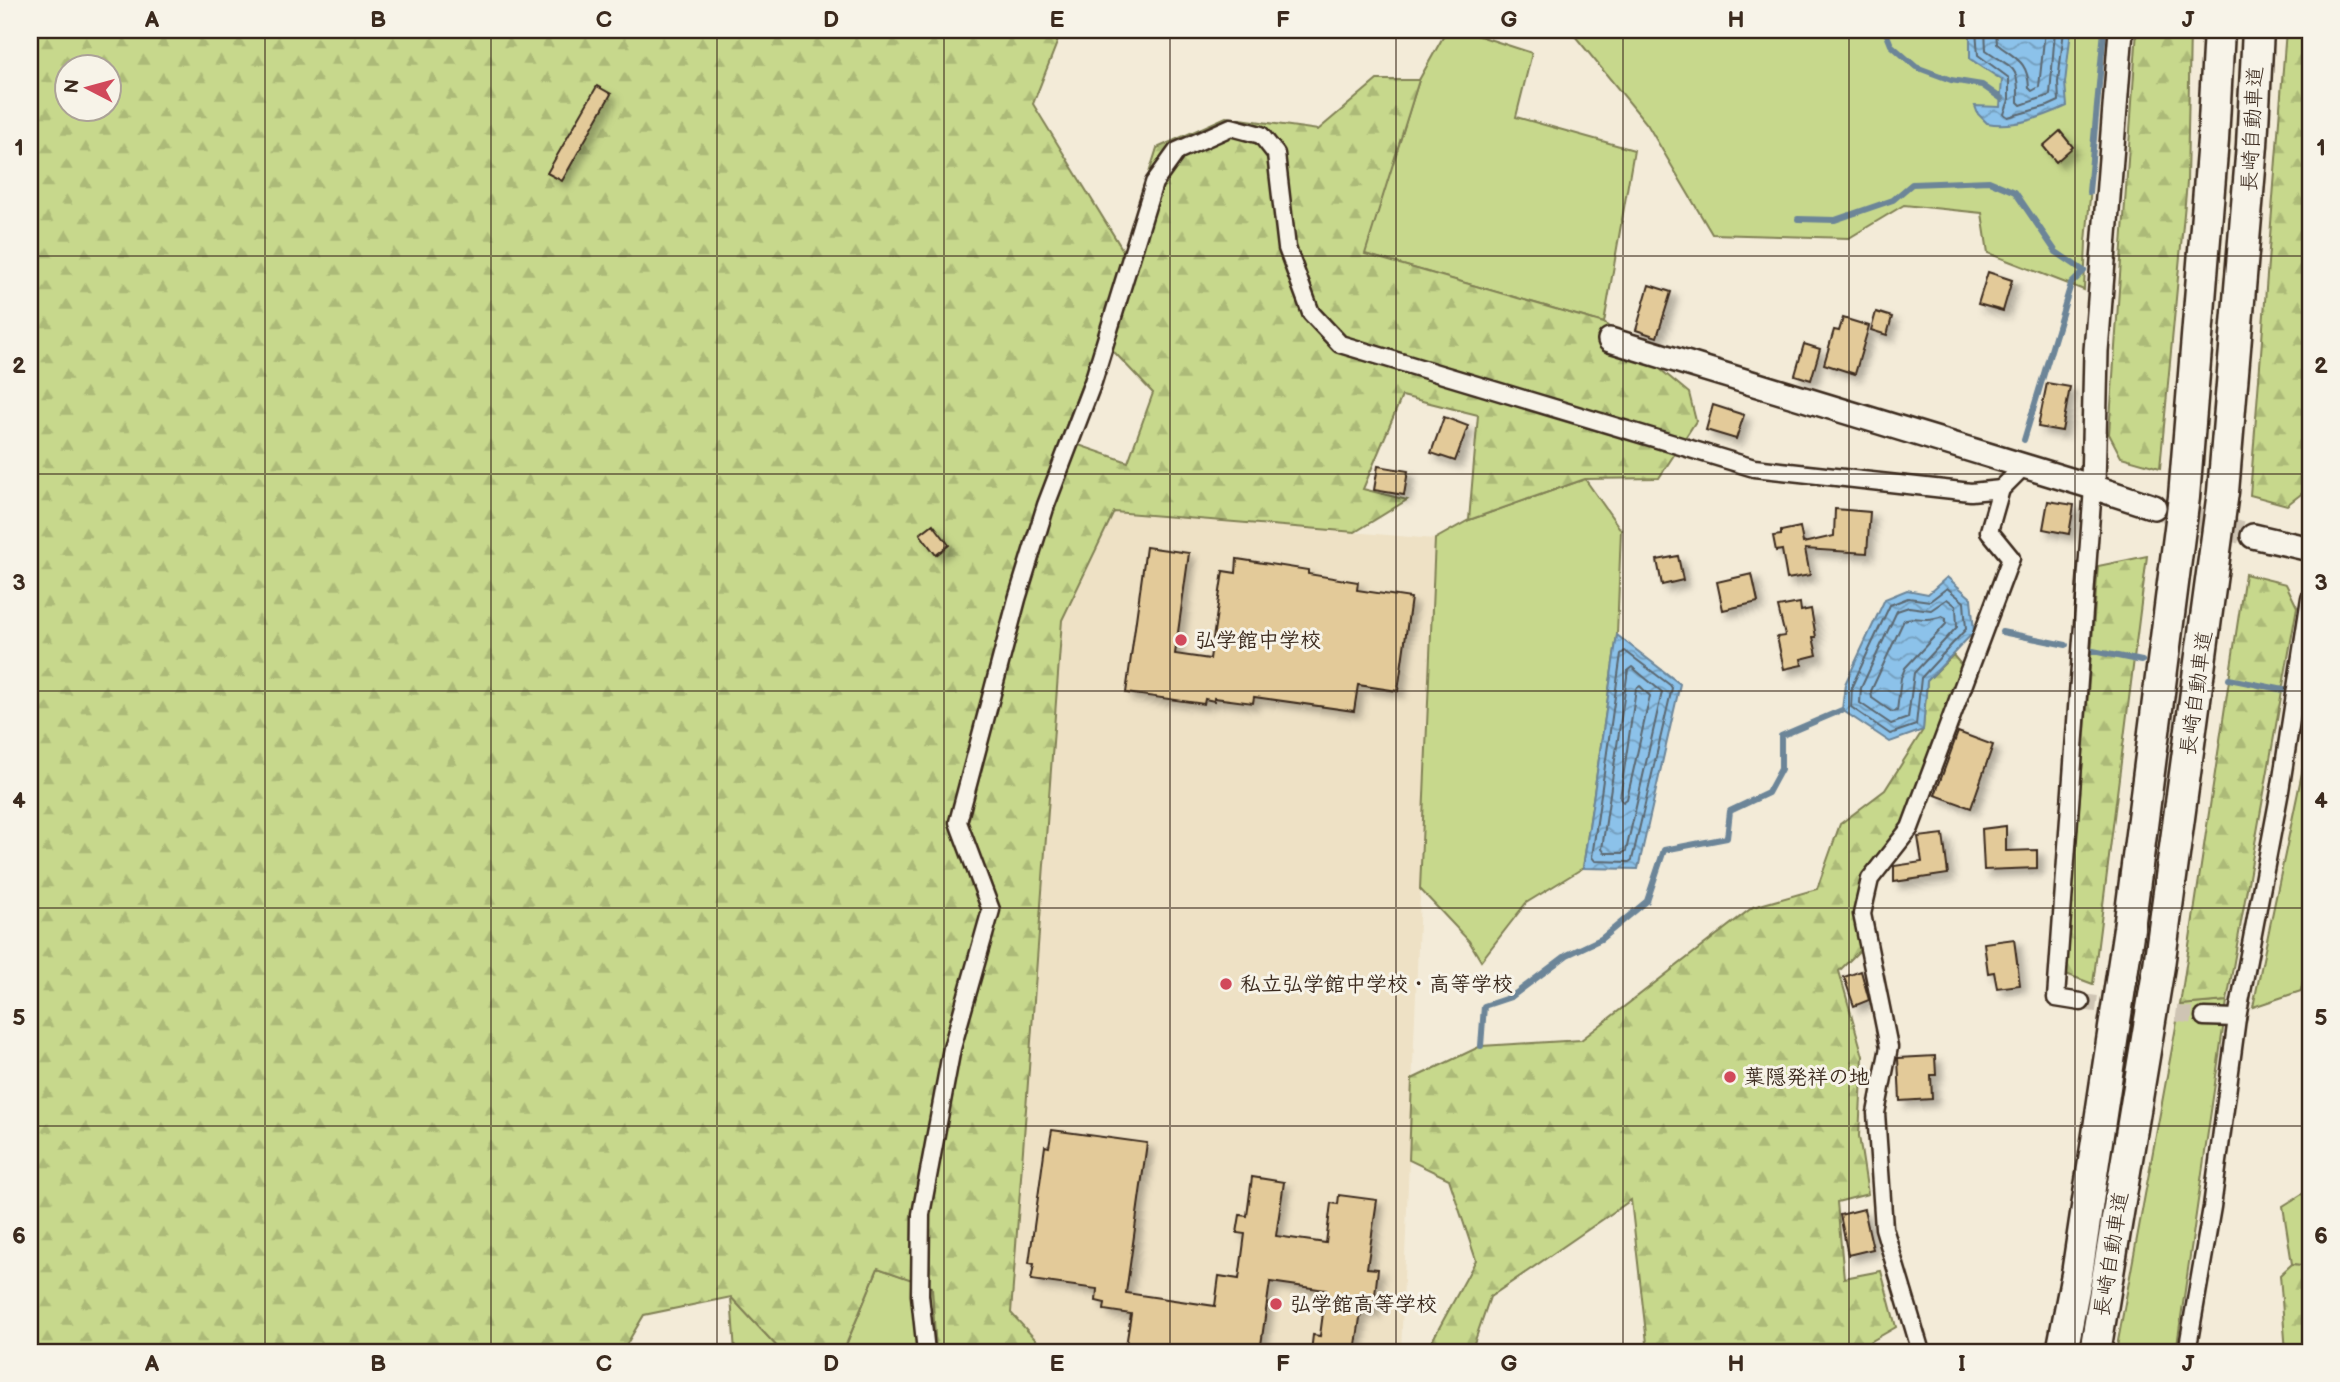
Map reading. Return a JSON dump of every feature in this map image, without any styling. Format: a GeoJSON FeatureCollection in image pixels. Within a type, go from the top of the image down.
{"type":"FeatureCollection","features":[{"type":"Feature","properties":{"kind":"highway"},"geometry":{"type":"LineString","coordinates":[[2211,30],[2213,140]]}},
{"type":"Feature","properties":{"kind":"highway","name":"長崎自動車道"},"geometry":{"type":"LineString","coordinates":[[2062,1352],[2077,1274],[2129,928],[2184,497],[2213,140],[2218,30]]}},
{"type":"Feature","properties":{"kind":"highway","name":"長崎自動車道"},"geometry":{"type":"LineString","coordinates":[[2095,1352],[2159,966],[2223,492],[2252,145],[2258,30]]}},
{"type":"Feature","properties":{"kind":"street"},"geometry":{"type":"LineString","coordinates":[[2081,1002],[2056,998],[2093,487],[2096,351],[2121,30]]}},
{"type":"Feature","properties":{"kind":"street"},"geometry":{"type":"LineString","coordinates":[[926,1352],[920,1295],[921,1214],[952,1048],[991,909],[958,822],[1017,599],[1046,505],[1093,382],[1154,183],[1177,150],[1231,127],[1261,135],[1276,153],[1286,248],[1311,313],[1340,344],[1754,468],[1971,492],[2001,489]]}},
{"type":"Feature","properties":{"kind":"street"},"geometry":{"type":"LineString","coordinates":[[1610,340],[2154,507]]}},
{"type":"Feature","properties":{"kind":"street"},"geometry":{"type":"LineString","coordinates":[[1921,1352],[1884,1228],[1876,1113],[1889,1047],[1862,914],[1870,879],[1910,828],[2011,558],[1989,531],[2001,489],[2024,466]]}},
{"type":"Feature","properties":{"kind":"street"},"geometry":{"type":"LineString","coordinates":[[2253,536],[2310,549]]}},
{"type":"Feature","properties":{"kind":"street"},"geometry":{"type":"LineString","coordinates":[[2186,1352],[2211,1207],[2237,1018],[2280,791],[2310,598]]}},
{"type":"Feature","properties":{"kind":"street"},"geometry":{"type":"LineString","coordinates":[[2204,1017],[2237,1018]]}},
{"type":"Feature","properties":{"kind":"shaded area","name":"私立弘学館中学校・高等学校"},"geometry":{"type":"Polygon","coordinates":[[[1114,512],[1435,539],[1401,1352],[1047,1352],[1011,1314],[1062,620],[1114,512]]]}},
{"type":"Feature","properties":{"kind":"green space"},"geometry":{"type":"Polygon","coordinates":[[[30,30],[1062,30],[1033,104],[1124,252],[1157,148],[1226,117],[1318,130],[1377,80],[1419,80],[1365,254],[1604,323],[1689,393],[1696,421],[1659,478],[1585,479],[1469,520],[1478,415],[1402,396],[1363,489],[1407,500],[1355,532],[1114,512],[1062,620],[1011,1313],[1047,1352],[936,1352],[932,1287],[878,1268],[843,1352],[782,1352],[731,1297],[644,1315],[622,1352],[30,1352],[30,30]],[[1100,337],[1061,439],[1128,462],[1153,393],[1100,337]]]}},
{"type":"Feature","properties":{"kind":"green space"},"geometry":{"type":"Polygon","coordinates":[[[1447,30],[1461,30],[1532,53],[1516,117],[1634,150],[1604,323],[1364,254],[1419,80],[1447,30]]]}},
{"type":"Feature","properties":{"kind":"green space"},"geometry":{"type":"Polygon","coordinates":[[[1570,30],[2105,30],[2084,290],[1988,253],[1982,213],[1904,205],[1849,238],[1712,234],[1647,124],[1570,30]]]}},
{"type":"Feature","properties":{"kind":"green space"},"geometry":{"type":"Polygon","coordinates":[[[2137,30],[2190,30],[2187,182],[2160,468],[2121,457],[2109,434],[2137,30]]]}},
{"type":"Feature","properties":{"kind":"green space"},"geometry":{"type":"Polygon","coordinates":[[[2286,30],[2310,30],[2310,475],[2309,488],[2287,505],[2250,495],[2286,30]]]}},
{"type":"Feature","properties":{"kind":"green space"},"geometry":{"type":"Polygon","coordinates":[[[1585,479],[1621,530],[1617,635],[1583,868],[1526,903],[1481,961],[1469,941],[1420,889],[1435,539],[1469,520],[1585,479]]]}},
{"type":"Feature","properties":{"kind":"green space"},"geometry":{"type":"Polygon","coordinates":[[[2147,556],[2093,984],[2066,974],[2098,566],[2147,556]]]}},
{"type":"Feature","properties":{"kind":"green space"},"geometry":{"type":"Polygon","coordinates":[[[2245,574],[2286,584],[2297,607],[2227,1001],[2180,1005],[2245,574]]]}},
{"type":"Feature","properties":{"kind":"green space"},"geometry":{"type":"Polygon","coordinates":[[[1953,655],[1968,673],[1910,828],[1870,879],[1868,942],[1839,971],[1863,1056],[1859,1136],[1868,1194],[1837,1202],[1844,1278],[1881,1271],[1896,1327],[1870,1342],[1871,1352],[1648,1352],[1631,1200],[1490,1297],[1471,1352],[1426,1352],[1476,1260],[1449,1179],[1409,1160],[1412,1079],[1481,1046],[1581,1040],[1753,907],[1817,889],[1840,824],[1885,790],[1923,730],[1927,681],[1953,655]]]}},
{"type":"Feature","properties":{"kind":"green space"},"geometry":{"type":"Polygon","coordinates":[[[2303,768],[2310,768],[2310,945],[2301,991],[2253,1007],[2303,768]]]}},
{"type":"Feature","properties":{"kind":"green space"},"geometry":{"type":"Polygon","coordinates":[[[2227,1001],[2176,1352],[2116,1352],[2180,1005],[2227,1001]]]}},
{"type":"Feature","properties":{"kind":"green space"},"geometry":{"type":"Polygon","coordinates":[[[2310,1189],[2310,1266],[2292,1264],[2283,1206],[2310,1189]]]}},
{"type":"Feature","properties":{"kind":"green space"},"geometry":{"type":"Polygon","coordinates":[[[2292,1264],[2310,1266],[2310,1352],[2286,1352],[2280,1275],[2292,1264]]]}},
{"type":"Feature","properties":{"kind":"green space"},"geometry":{"type":"Polygon","coordinates":[[[878,1268],[932,1286],[936,1352],[843,1352],[878,1268]]]}},
{"type":"Feature","properties":{"kind":"green space"},"geometry":{"type":"Polygon","coordinates":[[[731,1297],[782,1352],[735,1352],[731,1297]]]}},
{"type":"Feature","properties":{"kind":"water"},"geometry":{"type":"Polygon","coordinates":[[[1970,30],[2071,30],[2065,83],[2067,106],[2018,123],[1987,123],[1978,114],[1975,106],[2000,107],[2002,80],[1970,59],[1970,30]]]}},
{"type":"Feature","properties":{"kind":"water"},"geometry":{"type":"Polygon","coordinates":[[[1947,577],[1971,598],[1974,632],[1927,681],[1923,730],[1890,742],[1842,710],[1845,684],[1885,599],[1907,590],[1928,594],[1947,577]]]}},
{"type":"Feature","properties":{"kind":"water"},"geometry":{"type":"Polygon","coordinates":[[[1617,635],[1680,684],[1638,869],[1583,868],[1617,635]]]}},
{"type":"Feature","properties":{"kind":"building"},"geometry":{"type":"Polygon","coordinates":[[[597,86],[611,94],[562,181],[547,173],[597,86]]]}},
{"type":"Feature","properties":{"kind":"building"},"geometry":{"type":"Polygon","coordinates":[[[2060,131],[2073,147],[2056,162],[2043,146],[2060,131]]]}},
{"type":"Feature","properties":{"kind":"building"},"geometry":{"type":"Polygon","coordinates":[[[1988,272],[2012,280],[2003,311],[1978,304],[1988,272]]]}},
{"type":"Feature","properties":{"kind":"building"},"geometry":{"type":"Polygon","coordinates":[[[1649,285],[1671,292],[1657,337],[1636,330],[1649,285]]]}},
{"type":"Feature","properties":{"kind":"building"},"geometry":{"type":"Polygon","coordinates":[[[1876,312],[1892,317],[1887,335],[1871,330],[1876,312]]]}},
{"type":"Feature","properties":{"kind":"building"},"geometry":{"type":"Polygon","coordinates":[[[1843,318],[1869,326],[1855,374],[1824,364],[1834,330],[1839,331],[1843,318]]]}},
{"type":"Feature","properties":{"kind":"building"},"geometry":{"type":"Polygon","coordinates":[[[1804,344],[1820,349],[1811,380],[1795,375],[1804,344]]]}},
{"type":"Feature","properties":{"kind":"building"},"geometry":{"type":"Polygon","coordinates":[[[2047,383],[2070,387],[2062,431],[2038,427],[2047,383]]]}},
{"type":"Feature","properties":{"kind":"building"},"geometry":{"type":"Polygon","coordinates":[[[1713,405],[1744,415],[1736,439],[1706,430],[1713,405]]]}},
{"type":"Feature","properties":{"kind":"building"},"geometry":{"type":"Polygon","coordinates":[[[1444,417],[1468,426],[1455,461],[1431,453],[1444,417]]]}},
{"type":"Feature","properties":{"kind":"building"},"geometry":{"type":"Polygon","coordinates":[[[1378,466],[1408,471],[1404,495],[1374,490],[1378,466]]]}},
{"type":"Feature","properties":{"kind":"building"},"geometry":{"type":"Polygon","coordinates":[[[2048,501],[2074,505],[2069,534],[2043,529],[2048,501]]]}},
{"type":"Feature","properties":{"kind":"building"},"geometry":{"type":"Polygon","coordinates":[[[1835,509],[1870,512],[1867,553],[1805,549],[1810,575],[1787,579],[1782,550],[1776,551],[1773,536],[1781,535],[1781,531],[1800,527],[1803,543],[1834,536],[1835,509]]]}},
{"type":"Feature","properties":{"kind":"building"},"geometry":{"type":"Polygon","coordinates":[[[933,524],[949,545],[936,555],[920,534],[933,524]]]}},
{"type":"Feature","properties":{"kind":"building"},"geometry":{"type":"Polygon","coordinates":[[[1146,547],[1189,553],[1175,654],[1210,659],[1223,571],[1236,573],[1237,559],[1308,570],[1308,574],[1358,582],[1357,590],[1411,598],[1398,691],[1358,685],[1354,711],[1254,697],[1253,703],[1214,698],[1214,701],[1205,699],[1204,704],[1126,693],[1146,547]]]}},
{"type":"Feature","properties":{"kind":"building"},"geometry":{"type":"Polygon","coordinates":[[[1678,556],[1683,580],[1662,585],[1657,560],[1678,556]]]}},
{"type":"Feature","properties":{"kind":"building"},"geometry":{"type":"Polygon","coordinates":[[[1752,574],[1758,602],[1723,610],[1717,582],[1752,574]]]}},
{"type":"Feature","properties":{"kind":"building"},"geometry":{"type":"Polygon","coordinates":[[[1800,603],[1801,611],[1811,609],[1817,655],[1801,659],[1802,665],[1784,669],[1777,637],[1785,636],[1778,607],[1800,603]]]}},
{"type":"Feature","properties":{"kind":"building"},"geometry":{"type":"Polygon","coordinates":[[[1958,732],[1993,745],[1971,808],[1935,795],[1958,732]]]}},
{"type":"Feature","properties":{"kind":"building"},"geometry":{"type":"Polygon","coordinates":[[[2006,826],[2006,851],[2037,850],[2037,868],[1984,870],[1982,829],[2006,826]]]}},
{"type":"Feature","properties":{"kind":"building"},"geometry":{"type":"Polygon","coordinates":[[[1943,834],[1948,874],[1894,882],[1894,866],[1922,862],[1918,837],[1943,834]]]}},
{"type":"Feature","properties":{"kind":"building"},"geometry":{"type":"Polygon","coordinates":[[[2014,939],[2020,985],[1997,988],[1994,972],[1988,973],[1984,943],[2014,939]]]}},
{"type":"Feature","properties":{"kind":"building"},"geometry":{"type":"Polygon","coordinates":[[[1861,971],[1869,1000],[1854,1006],[1844,977],[1861,971]]]}},
{"type":"Feature","properties":{"kind":"building"},"geometry":{"type":"Polygon","coordinates":[[[1935,1056],[1936,1075],[1931,1075],[1932,1099],[1900,1101],[1898,1058],[1935,1056]]]}},
{"type":"Feature","properties":{"kind":"building"},"geometry":{"type":"Polygon","coordinates":[[[1052,1130],[1147,1143],[1126,1293],[1215,1306],[1219,1276],[1239,1279],[1245,1234],[1237,1233],[1240,1215],[1247,1216],[1252,1177],[1284,1182],[1276,1236],[1326,1243],[1331,1203],[1338,1204],[1339,1195],[1377,1200],[1367,1268],[1378,1269],[1373,1312],[1361,1311],[1355,1352],[1311,1352],[1313,1335],[1320,1336],[1326,1290],[1270,1282],[1260,1352],[1125,1352],[1131,1314],[1104,1310],[1105,1303],[1096,1301],[1097,1289],[1031,1280],[1034,1264],[1029,1263],[1045,1146],[1049,1147],[1052,1130]]]}},
{"type":"Feature","properties":{"kind":"building"},"geometry":{"type":"Polygon","coordinates":[[[1864,1209],[1873,1249],[1848,1255],[1840,1215],[1864,1209]]]}},
{"type":"Feature","properties":{"kind":"waterway"},"geometry":{"type":"LineString","coordinates":[[1885,30],[1891,45],[1916,67],[1951,80],[1982,85],[2002,99]]}},
{"type":"Feature","properties":{"kind":"waterway"},"geometry":{"type":"LineString","coordinates":[[2089,192],[2104,30]]}},
{"type":"Feature","properties":{"kind":"waterway"},"geometry":{"type":"LineString","coordinates":[[1798,219],[1835,220],[1893,200],[1912,184],[1989,181],[2015,192],[2056,252],[2084,271],[2071,284],[2024,440]]}},
{"type":"Feature","properties":{"kind":"waterway"},"geometry":{"type":"LineString","coordinates":[[2002,632],[2066,645]]}},
{"type":"Feature","properties":{"kind":"waterway"},"geometry":{"type":"LineString","coordinates":[[2093,651],[2142,661]]}},
{"type":"Feature","properties":{"kind":"waterway"},"geometry":{"type":"LineString","coordinates":[[2229,679],[2284,690]]}},
{"type":"Feature","properties":{"kind":"waterway"},"geometry":{"type":"LineString","coordinates":[[1481,1046],[1484,1006],[1511,997],[1567,955],[1601,939],[1647,901],[1664,850],[1727,838],[1730,811],[1768,793],[1781,769],[1781,736],[1842,710]]}},
{"type":"Feature","properties":{"kind":"tunnel"},"geometry":{"type":"LineString","coordinates":[[2154,507],[2253,536]]}},
{"type":"Feature","properties":{"kind":"tunnel"},"geometry":{"type":"LineString","coordinates":[[2081,1002],[2204,1017]]}},
{"type":"Feature","properties":{"kind":"place","name":"弘学館中学校"},"geometry":{"type":"Point","coordinates":[1181,640]}},
{"type":"Feature","properties":{"kind":"place","name":"私立弘学館中学校・高等学校"},"geometry":{"type":"Point","coordinates":[1226,984]}},
{"type":"Feature","properties":{"kind":"place","name":"葉隠発祥の地"},"geometry":{"type":"Point","coordinates":[1730,1077]}},
{"type":"Feature","properties":{"kind":"place","name":"弘学館高等学校"},"geometry":{"type":"Point","coordinates":[1276,1304]}}]}
